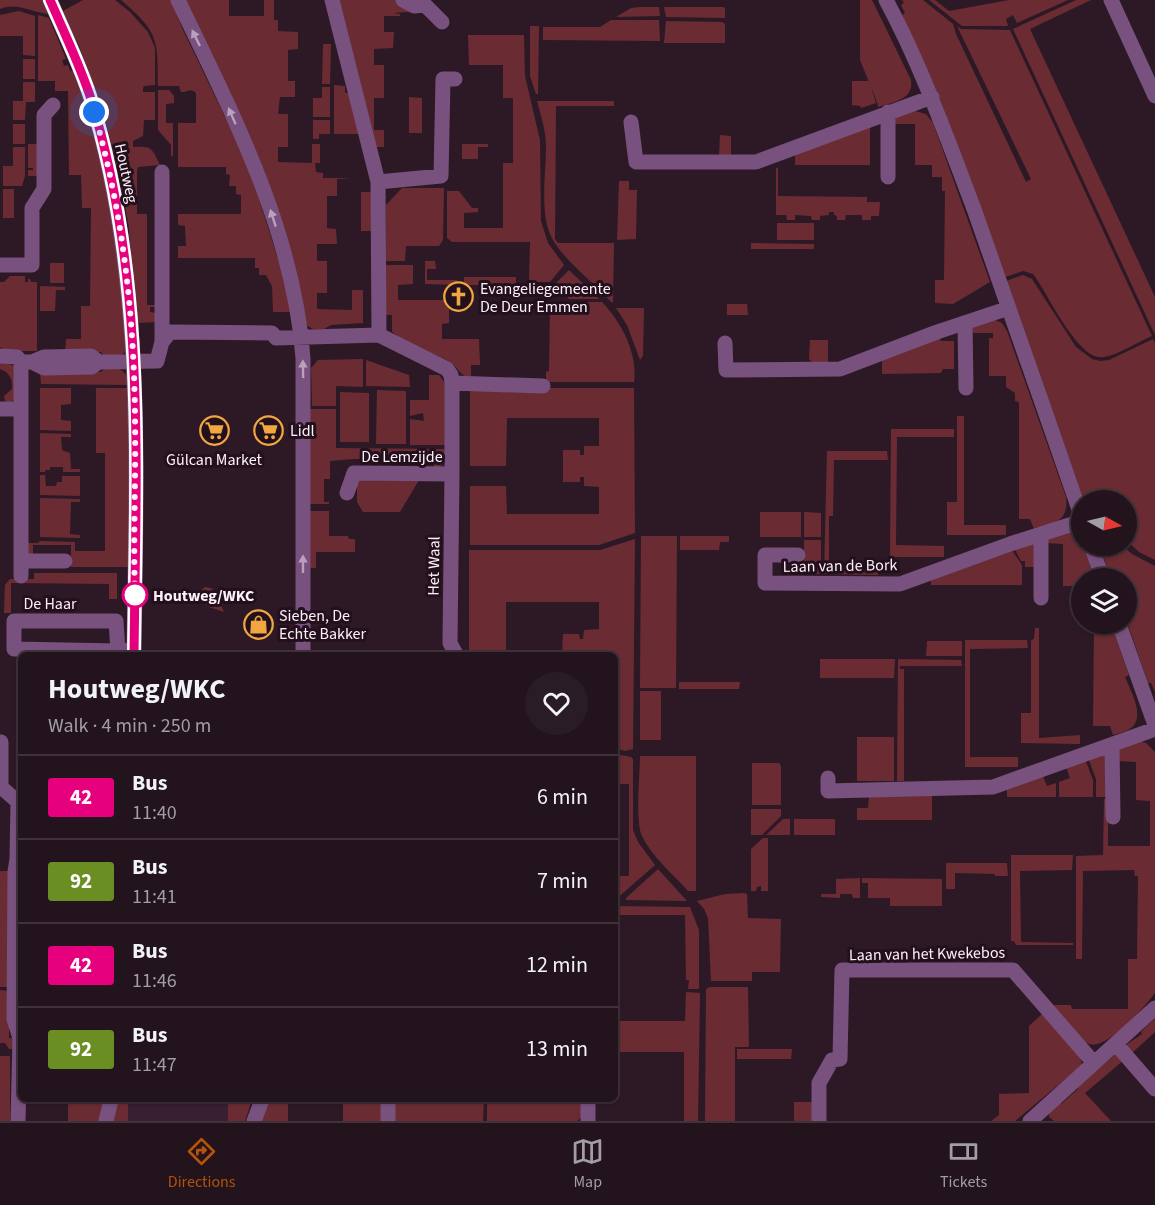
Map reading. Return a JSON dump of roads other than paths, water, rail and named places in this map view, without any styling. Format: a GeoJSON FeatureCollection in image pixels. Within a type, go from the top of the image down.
{"type":"FeatureCollection","features":[{"type":"Feature","properties":{"kind":"street","name":"Houtweg"},"geometry":{"type":"LineString","coordinates":[[50,0],[77,59],[107,159],[128,275],[135,417],[134,652]]}},
{"type":"Feature","properties":{"kind":"street"},"geometry":{"type":"LineString","coordinates":[[178,0],[251,158],[290,274],[301,337],[303,377],[303,652]]}},
{"type":"Feature","properties":{"kind":"street"},"geometry":{"type":"LineString","coordinates":[[332,0],[378,182],[379,335]]}},
{"type":"Feature","properties":{"kind":"street"},"geometry":{"type":"LineString","coordinates":[[403,0],[414,6],[428,3],[442,22]]}},
{"type":"Feature","properties":{"kind":"street","name":"Laan van de Bork"},"geometry":{"type":"LineString","coordinates":[[885,0],[905,36],[932,97],[1009,308],[1072,490]]}},
{"type":"Feature","properties":{"kind":"street"},"geometry":{"type":"LineString","coordinates":[[1111,0],[1155,96]]}},
{"type":"Feature","properties":{"kind":"street"},"geometry":{"type":"LineString","coordinates":[[378,182],[441,176],[443,79],[455,79]]}},
{"type":"Feature","properties":{"kind":"street"},"geometry":{"type":"LineString","coordinates":[[631,122],[636,162],[756,162],[932,97]]}},
{"type":"Feature","properties":{"kind":"street"},"geometry":{"type":"LineString","coordinates":[[0,264],[32,265],[32,208],[44,189],[44,115],[53,105]]}},
{"type":"Feature","properties":{"kind":"street"},"geometry":{"type":"LineString","coordinates":[[888,112],[888,177]]}},
{"type":"Feature","properties":{"kind":"street","name":"Houtweg"},"geometry":{"type":"LineString","coordinates":[[162,172],[162,342]]}},
{"type":"Feature","properties":{"kind":"street"},"geometry":{"type":"LineString","coordinates":[[724,343],[726,370],[840,369],[1009,308]]}},
{"type":"Feature","properties":{"kind":"street"},"geometry":{"type":"LineString","coordinates":[[965,322],[966,388]]}},
{"type":"Feature","properties":{"kind":"street"},"geometry":{"type":"LineString","coordinates":[[0,356],[17,357],[27,362],[44,357],[91,357],[99,362],[157,361],[162,342],[170,332],[272,333],[276,338],[379,335],[447,369],[452,383],[543,386]]}},
{"type":"Feature","properties":{"kind":"street"},"geometry":{"type":"LineString","coordinates":[[27,362],[21,410],[21,569],[65,561]]}},
{"type":"Feature","properties":{"kind":"street","name":"De Lemzijde"},"geometry":{"type":"LineString","coordinates":[[347,493],[354,473],[452,474],[452,383]]}},
{"type":"Feature","properties":{"kind":"street"},"geometry":{"type":"LineString","coordinates":[[0,409],[21,410]]}},
{"type":"Feature","properties":{"kind":"street","name":"Het Waal"},"geometry":{"type":"LineString","coordinates":[[452,474],[450,643],[455,652]]}},
{"type":"Feature","properties":{"kind":"street","name":"Laan van de Bork"},"geometry":{"type":"LineString","coordinates":[[798,555],[765,555],[765,583],[900,584],[1071,524]]}},
{"type":"Feature","properties":{"kind":"street"},"geometry":{"type":"LineString","coordinates":[[1041,534],[1041,597]]}},
{"type":"Feature","properties":{"kind":"street","name":"De Haar"},"geometry":{"type":"LineString","coordinates":[[118,651],[116,621],[14,621],[14,649],[126,652]]}},
{"type":"Feature","properties":{"kind":"street"},"geometry":{"type":"LineString","coordinates":[[828,778],[828,790],[993,787],[1112,745],[1155,727],[1122,634]]}},
{"type":"Feature","properties":{"kind":"street"},"geometry":{"type":"LineString","coordinates":[[1,742],[1,787],[18,802]]}},
{"type":"Feature","properties":{"kind":"street"},"geometry":{"type":"LineString","coordinates":[[1112,745],[1113,817]]}},
{"type":"Feature","properties":{"kind":"street"},"geometry":{"type":"LineString","coordinates":[[18,862],[15,872],[14,1019],[18,1032]]}},
{"type":"Feature","properties":{"kind":"street","name":"Laan van het Kwekebos"},"geometry":{"type":"LineString","coordinates":[[819,1121],[819,1083],[832,1059],[840,1059],[842,970],[1013,970],[1094,1063]]}},
{"type":"Feature","properties":{"kind":"street"},"geometry":{"type":"LineString","coordinates":[[1039,1118],[1094,1063],[1155,1008]]}},
{"type":"Feature","properties":{"kind":"street"},"geometry":{"type":"LineString","coordinates":[[1116,1044],[1155,1089]]}},
{"type":"Feature","properties":{"kind":"street"},"geometry":{"type":"LineString","coordinates":[[18,1102],[18,1121]]}},
{"type":"Feature","properties":{"kind":"street"},"geometry":{"type":"LineString","coordinates":[[106,1121],[111,1102]]}},
{"type":"Feature","properties":{"kind":"street"},"geometry":{"type":"LineString","coordinates":[[254,1121],[261,1102]]}},
{"type":"Feature","properties":{"kind":"street"},"geometry":{"type":"LineString","coordinates":[[388,1102],[388,1121]]}},
{"type":"Feature","properties":{"kind":"street"},"geometry":{"type":"LineString","coordinates":[[588,1102],[588,1121]]}},
{"type":"Feature","properties":{"kind":"place","name":"Evangeliegemeente De Deur Emmen"},"geometry":{"type":"Point","coordinates":[459,297]}},
{"type":"Feature","properties":{"kind":"place","name":"Lidl"},"geometry":{"type":"Point","coordinates":[269,430]}},
{"type":"Feature","properties":{"kind":"place","name":"Gülcan Market"},"geometry":{"type":"Point","coordinates":[214,431]}},
{"type":"Feature","properties":{"kind":"place","name":"Houtweg/WKC"},"geometry":{"type":"Point","coordinates":[135,595]}},
{"type":"Feature","properties":{"kind":"place","name":"Sieben, De Echte Bakker"},"geometry":{"type":"Point","coordinates":[258,624]}}]}
